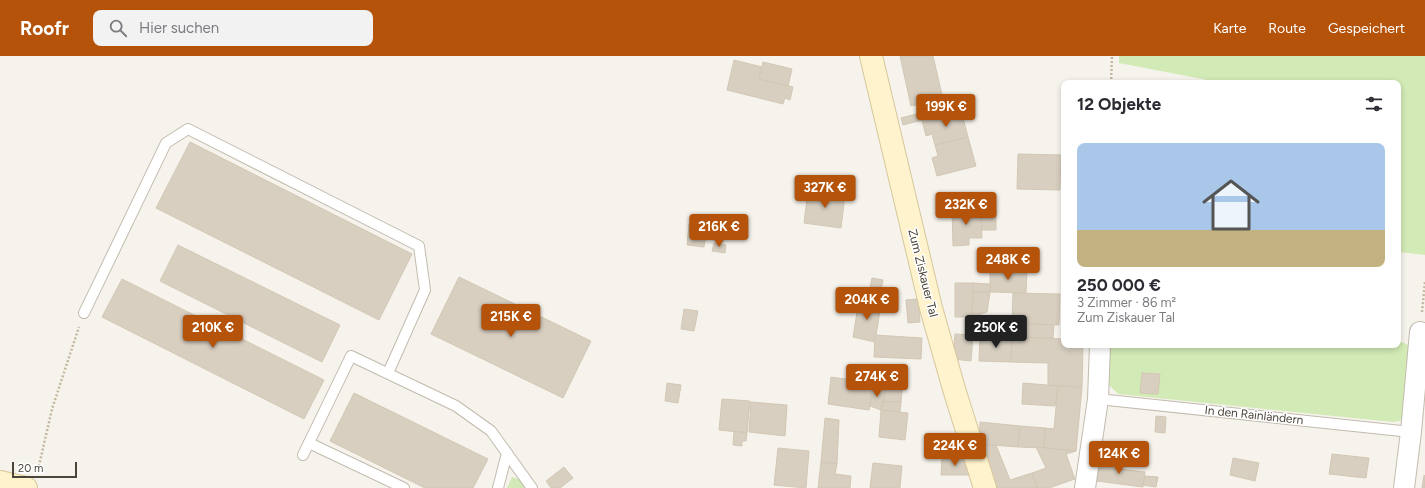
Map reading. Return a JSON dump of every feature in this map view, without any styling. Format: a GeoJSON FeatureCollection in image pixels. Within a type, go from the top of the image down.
{"type":"FeatureCollection","features":[{"type":"Feature","properties":{"kind":"street","name":"Zum Ziskauer Tal"},"geometry":{"type":"LineString","coordinates":[[871,56],[931,308],[984,488]]}},
{"type":"Feature","properties":{"kind":"street"},"geometry":{"type":"LineString","coordinates":[[1404,488],[1411,432],[1420,332]]}},
{"type":"Feature","properties":{"kind":"street"},"geometry":{"type":"LineString","coordinates":[[1086,488],[1098,399],[1100,348]]}},
{"type":"Feature","properties":{"kind":"street"},"geometry":{"type":"LineString","coordinates":[[0,482],[32,481]]}},
{"type":"Feature","properties":{"kind":"lane"},"geometry":{"type":"LineString","coordinates":[[84,313],[166,143],[188,129],[419,246],[425,290],[388,373]]}},
{"type":"Feature","properties":{"kind":"lane"},"geometry":{"type":"LineString","coordinates":[[303,455],[351,356],[456,406],[491,431],[532,488]]}},
{"type":"Feature","properties":{"kind":"lane","name":"In den Rainländern"},"geometry":{"type":"LineString","coordinates":[[1098,399],[1411,432]]}},
{"type":"Feature","properties":{"kind":"lane"},"geometry":{"type":"LineString","coordinates":[[309,443],[404,488]]}},
{"type":"Feature","properties":{"kind":"lane"},"geometry":{"type":"LineString","coordinates":[[498,488],[507,452]]}},
{"type":"Feature","properties":{"kind":"path"},"geometry":{"type":"LineString","coordinates":[[1111,80],[1112,56]]}},
{"type":"Feature","properties":{"kind":"path"},"geometry":{"type":"LineString","coordinates":[[1420,332],[1425,282]]}},
{"type":"Feature","properties":{"kind":"path"},"geometry":{"type":"LineString","coordinates":[[32,481],[52,409],[84,313]]}},
{"type":"Feature","properties":{"kind":"green space"},"geometry":{"type":"Polygon","coordinates":[[[1119,56],[1425,56],[1425,255],[1401,252],[1401,80],[1207,80],[1119,63],[1119,56]]]}},
{"type":"Feature","properties":{"kind":"green space"},"geometry":{"type":"Polygon","coordinates":[[[1401,342],[1408,345],[1411,351],[1404,417],[1400,421],[1393,422],[1118,394],[1102,378],[1105,348],[1401,348],[1401,342]]]}},
{"type":"Feature","properties":{"kind":"green space"},"geometry":{"type":"Polygon","coordinates":[[[512,477],[521,480],[526,488],[507,488],[512,477]]]}},
{"type":"Feature","properties":{"kind":"building"},"geometry":{"type":"Polygon","coordinates":[[[900,56],[933,56],[943,99],[911,106],[900,56]]]}},
{"type":"Feature","properties":{"kind":"building"},"geometry":{"type":"Polygon","coordinates":[[[734,60],[762,67],[759,79],[793,87],[790,100],[785,98],[783,104],[727,90],[734,60]]]}},
{"type":"Feature","properties":{"kind":"building"},"geometry":{"type":"Polygon","coordinates":[[[763,62],[792,69],[788,86],[759,79],[763,62]]]}},
{"type":"Feature","properties":{"kind":"building"},"geometry":{"type":"Polygon","coordinates":[[[961,110],[968,137],[935,145],[932,134],[926,136],[922,120],[961,110]]]}},
{"type":"Feature","properties":{"kind":"building"},"geometry":{"type":"Polygon","coordinates":[[[920,113],[922,120],[903,125],[901,118],[920,113]]]}},
{"type":"Feature","properties":{"kind":"building"},"geometry":{"type":"Polygon","coordinates":[[[968,137],[976,166],[937,176],[932,158],[938,156],[935,145],[968,137]]]}},
{"type":"Feature","properties":{"kind":"building"},"geometry":{"type":"Polygon","coordinates":[[[190,142],[412,254],[379,320],[156,208],[190,142]]]}},
{"type":"Feature","properties":{"kind":"building"},"geometry":{"type":"Polygon","coordinates":[[[1018,154],[1061,155],[1060,190],[1017,189],[1018,154]]]}},
{"type":"Feature","properties":{"kind":"building"},"geometry":{"type":"Polygon","coordinates":[[[808,191],[845,195],[841,228],[804,223],[808,191]]]}},
{"type":"Feature","properties":{"kind":"building"},"geometry":{"type":"Polygon","coordinates":[[[952,209],[981,209],[982,238],[969,238],[969,245],[953,246],[952,209]]]}},
{"type":"Feature","properties":{"kind":"building"},"geometry":{"type":"Polygon","coordinates":[[[981,209],[996,209],[996,230],[982,230],[981,209]]]}},
{"type":"Feature","properties":{"kind":"building"},"geometry":{"type":"Polygon","coordinates":[[[689,224],[707,226],[704,247],[687,245],[689,224]]]}},
{"type":"Feature","properties":{"kind":"building"},"geometry":{"type":"Polygon","coordinates":[[[714,243],[726,245],[725,253],[712,251],[714,243]]]}},
{"type":"Feature","properties":{"kind":"building"},"geometry":{"type":"Polygon","coordinates":[[[178,245],[340,325],[322,362],[160,281],[178,245]]]}},
{"type":"Feature","properties":{"kind":"building"},"geometry":{"type":"Polygon","coordinates":[[[990,269],[1027,270],[1026,293],[990,292],[990,269]]]}},
{"type":"Feature","properties":{"kind":"building"},"geometry":{"type":"Polygon","coordinates":[[[459,277],[591,341],[563,398],[431,334],[459,277]]]}},
{"type":"Feature","properties":{"kind":"building"},"geometry":{"type":"Polygon","coordinates":[[[872,278],[883,280],[881,290],[870,288],[872,278]]]}},
{"type":"Feature","properties":{"kind":"building"},"geometry":{"type":"Polygon","coordinates":[[[122,279],[324,380],[304,419],[102,317],[122,279]]]}},
{"type":"Feature","properties":{"kind":"building"},"geometry":{"type":"Polygon","coordinates":[[[955,283],[973,283],[972,317],[955,317],[955,283]]]}},
{"type":"Feature","properties":{"kind":"building"},"geometry":{"type":"Polygon","coordinates":[[[973,283],[990,284],[990,292],[973,292],[973,283]]]}},
{"type":"Feature","properties":{"kind":"building"},"geometry":{"type":"Polygon","coordinates":[[[973,292],[990,292],[987,312],[972,317],[973,292]]]}},
{"type":"Feature","properties":{"kind":"building"},"geometry":{"type":"Polygon","coordinates":[[[1013,293],[1060,294],[1059,325],[1012,323],[1013,293]]]}},
{"type":"Feature","properties":{"kind":"building"},"geometry":{"type":"Polygon","coordinates":[[[918,299],[920,322],[908,323],[906,300],[918,299]]]}},
{"type":"Feature","properties":{"kind":"building"},"geometry":{"type":"Polygon","coordinates":[[[859,300],[881,304],[875,342],[853,337],[859,300]]]}},
{"type":"Feature","properties":{"kind":"building"},"geometry":{"type":"Polygon","coordinates":[[[684,309],[698,311],[694,331],[681,329],[684,309]]]}},
{"type":"Feature","properties":{"kind":"building"},"geometry":{"type":"Polygon","coordinates":[[[1006,323],[1054,325],[1053,338],[1006,337],[1006,323]]]}},
{"type":"Feature","properties":{"kind":"building"},"geometry":{"type":"Polygon","coordinates":[[[955,334],[973,335],[971,361],[953,359],[955,334]]]}},
{"type":"Feature","properties":{"kind":"building"},"geometry":{"type":"Polygon","coordinates":[[[875,335],[922,338],[921,359],[874,357],[875,335]]]}},
{"type":"Feature","properties":{"kind":"building"},"geometry":{"type":"Polygon","coordinates":[[[980,336],[1012,337],[1011,362],[979,361],[980,336]]]}},
{"type":"Feature","properties":{"kind":"building"},"geometry":{"type":"Polygon","coordinates":[[[1012,337],[1061,339],[1061,348],[1083,348],[1082,387],[1048,386],[1048,363],[1011,362],[1012,337]]]}},
{"type":"Feature","properties":{"kind":"building"},"geometry":{"type":"Polygon","coordinates":[[[1142,373],[1160,374],[1158,394],[1140,393],[1142,373]]]}},
{"type":"Feature","properties":{"kind":"building"},"geometry":{"type":"Polygon","coordinates":[[[831,377],[873,383],[869,410],[828,404],[831,377]]]}},
{"type":"Feature","properties":{"kind":"building"},"geometry":{"type":"Polygon","coordinates":[[[887,381],[903,382],[901,402],[883,402],[887,381]]]}},
{"type":"Feature","properties":{"kind":"building"},"geometry":{"type":"Polygon","coordinates":[[[667,383],[681,385],[678,403],[665,401],[667,383]]]}},
{"type":"Feature","properties":{"kind":"building"},"geometry":{"type":"Polygon","coordinates":[[[1023,383],[1058,386],[1055,406],[1022,404],[1023,383]]]}},
{"type":"Feature","properties":{"kind":"building"},"geometry":{"type":"Polygon","coordinates":[[[1058,386],[1082,387],[1076,451],[1044,448],[1045,428],[1054,429],[1058,386]]]}},
{"type":"Feature","properties":{"kind":"building"},"geometry":{"type":"Polygon","coordinates":[[[872,387],[886,389],[881,410],[870,406],[872,387]]]}},
{"type":"Feature","properties":{"kind":"building"},"geometry":{"type":"Polygon","coordinates":[[[354,393],[488,459],[473,488],[425,488],[330,441],[354,393]]]}},
{"type":"Feature","properties":{"kind":"building"},"geometry":{"type":"Polygon","coordinates":[[[722,399],[750,401],[747,433],[719,430],[722,399]]]}},
{"type":"Feature","properties":{"kind":"building"},"geometry":{"type":"Polygon","coordinates":[[[751,402],[787,405],[785,436],[749,432],[751,402]]]}},
{"type":"Feature","properties":{"kind":"building"},"geometry":{"type":"Polygon","coordinates":[[[883,402],[901,402],[900,412],[881,410],[883,402]]]}},
{"type":"Feature","properties":{"kind":"building"},"geometry":{"type":"Polygon","coordinates":[[[881,410],[908,413],[905,440],[879,437],[881,410]]]}},
{"type":"Feature","properties":{"kind":"building"},"geometry":{"type":"Polygon","coordinates":[[[1156,416],[1166,417],[1165,433],[1155,432],[1156,416]]]}},
{"type":"Feature","properties":{"kind":"building"},"geometry":{"type":"Polygon","coordinates":[[[825,418],[839,420],[837,464],[821,462],[825,418]]]}},
{"type":"Feature","properties":{"kind":"building"},"geometry":{"type":"Polygon","coordinates":[[[980,422],[1020,426],[1018,447],[979,444],[980,422]]]}},
{"type":"Feature","properties":{"kind":"building"},"geometry":{"type":"Polygon","coordinates":[[[1020,426],[1045,428],[1044,448],[1018,447],[1020,426]]]}},
{"type":"Feature","properties":{"kind":"building"},"geometry":{"type":"Polygon","coordinates":[[[734,431],[747,433],[746,441],[742,441],[742,446],[733,445],[734,431]]]}},
{"type":"Feature","properties":{"kind":"building"},"geometry":{"type":"Polygon","coordinates":[[[979,444],[996,445],[1010,480],[1032,473],[1037,488],[993,488],[979,444]]]}},
{"type":"Feature","properties":{"kind":"building"},"geometry":{"type":"Polygon","coordinates":[[[1036,447],[1076,451],[1066,454],[1075,479],[1049,488],[1037,488],[1032,473],[1046,468],[1036,447]]]}},
{"type":"Feature","properties":{"kind":"building"},"geometry":{"type":"Polygon","coordinates":[[[778,448],[809,451],[806,488],[774,485],[778,448]]]}},
{"type":"Feature","properties":{"kind":"building"},"geometry":{"type":"Polygon","coordinates":[[[1104,448],[1121,451],[1119,462],[1103,460],[1104,448]]]}},
{"type":"Feature","properties":{"kind":"building"},"geometry":{"type":"Polygon","coordinates":[[[1332,454],[1369,458],[1366,478],[1329,474],[1332,454]]]}},
{"type":"Feature","properties":{"kind":"building"},"geometry":{"type":"Polygon","coordinates":[[[942,458],[965,458],[970,475],[941,475],[942,458]]]}},
{"type":"Feature","properties":{"kind":"building"},"geometry":{"type":"Polygon","coordinates":[[[1233,458],[1259,463],[1255,481],[1230,475],[1233,458]]]}},
{"type":"Feature","properties":{"kind":"building"},"geometry":{"type":"Polygon","coordinates":[[[1100,459],[1112,461],[1111,468],[1145,472],[1143,487],[1097,481],[1100,459]]]}},
{"type":"Feature","properties":{"kind":"building"},"geometry":{"type":"Polygon","coordinates":[[[821,462],[837,464],[835,474],[851,476],[850,488],[818,488],[821,462]]]}},
{"type":"Feature","properties":{"kind":"building"},"geometry":{"type":"Polygon","coordinates":[[[873,463],[902,466],[900,488],[870,488],[873,463]]]}},
{"type":"Feature","properties":{"kind":"building"},"geometry":{"type":"Polygon","coordinates":[[[564,467],[573,478],[560,488],[551,488],[546,481],[564,467]]]}},
{"type":"Feature","properties":{"kind":"building"},"geometry":{"type":"Polygon","coordinates":[[[1424,475],[1425,488],[1422,488],[1424,475]]]}},
{"type":"Feature","properties":{"kind":"building"},"geometry":{"type":"Polygon","coordinates":[[[1145,476],[1158,477],[1156,487],[1143,485],[1145,476]]]}}]}
